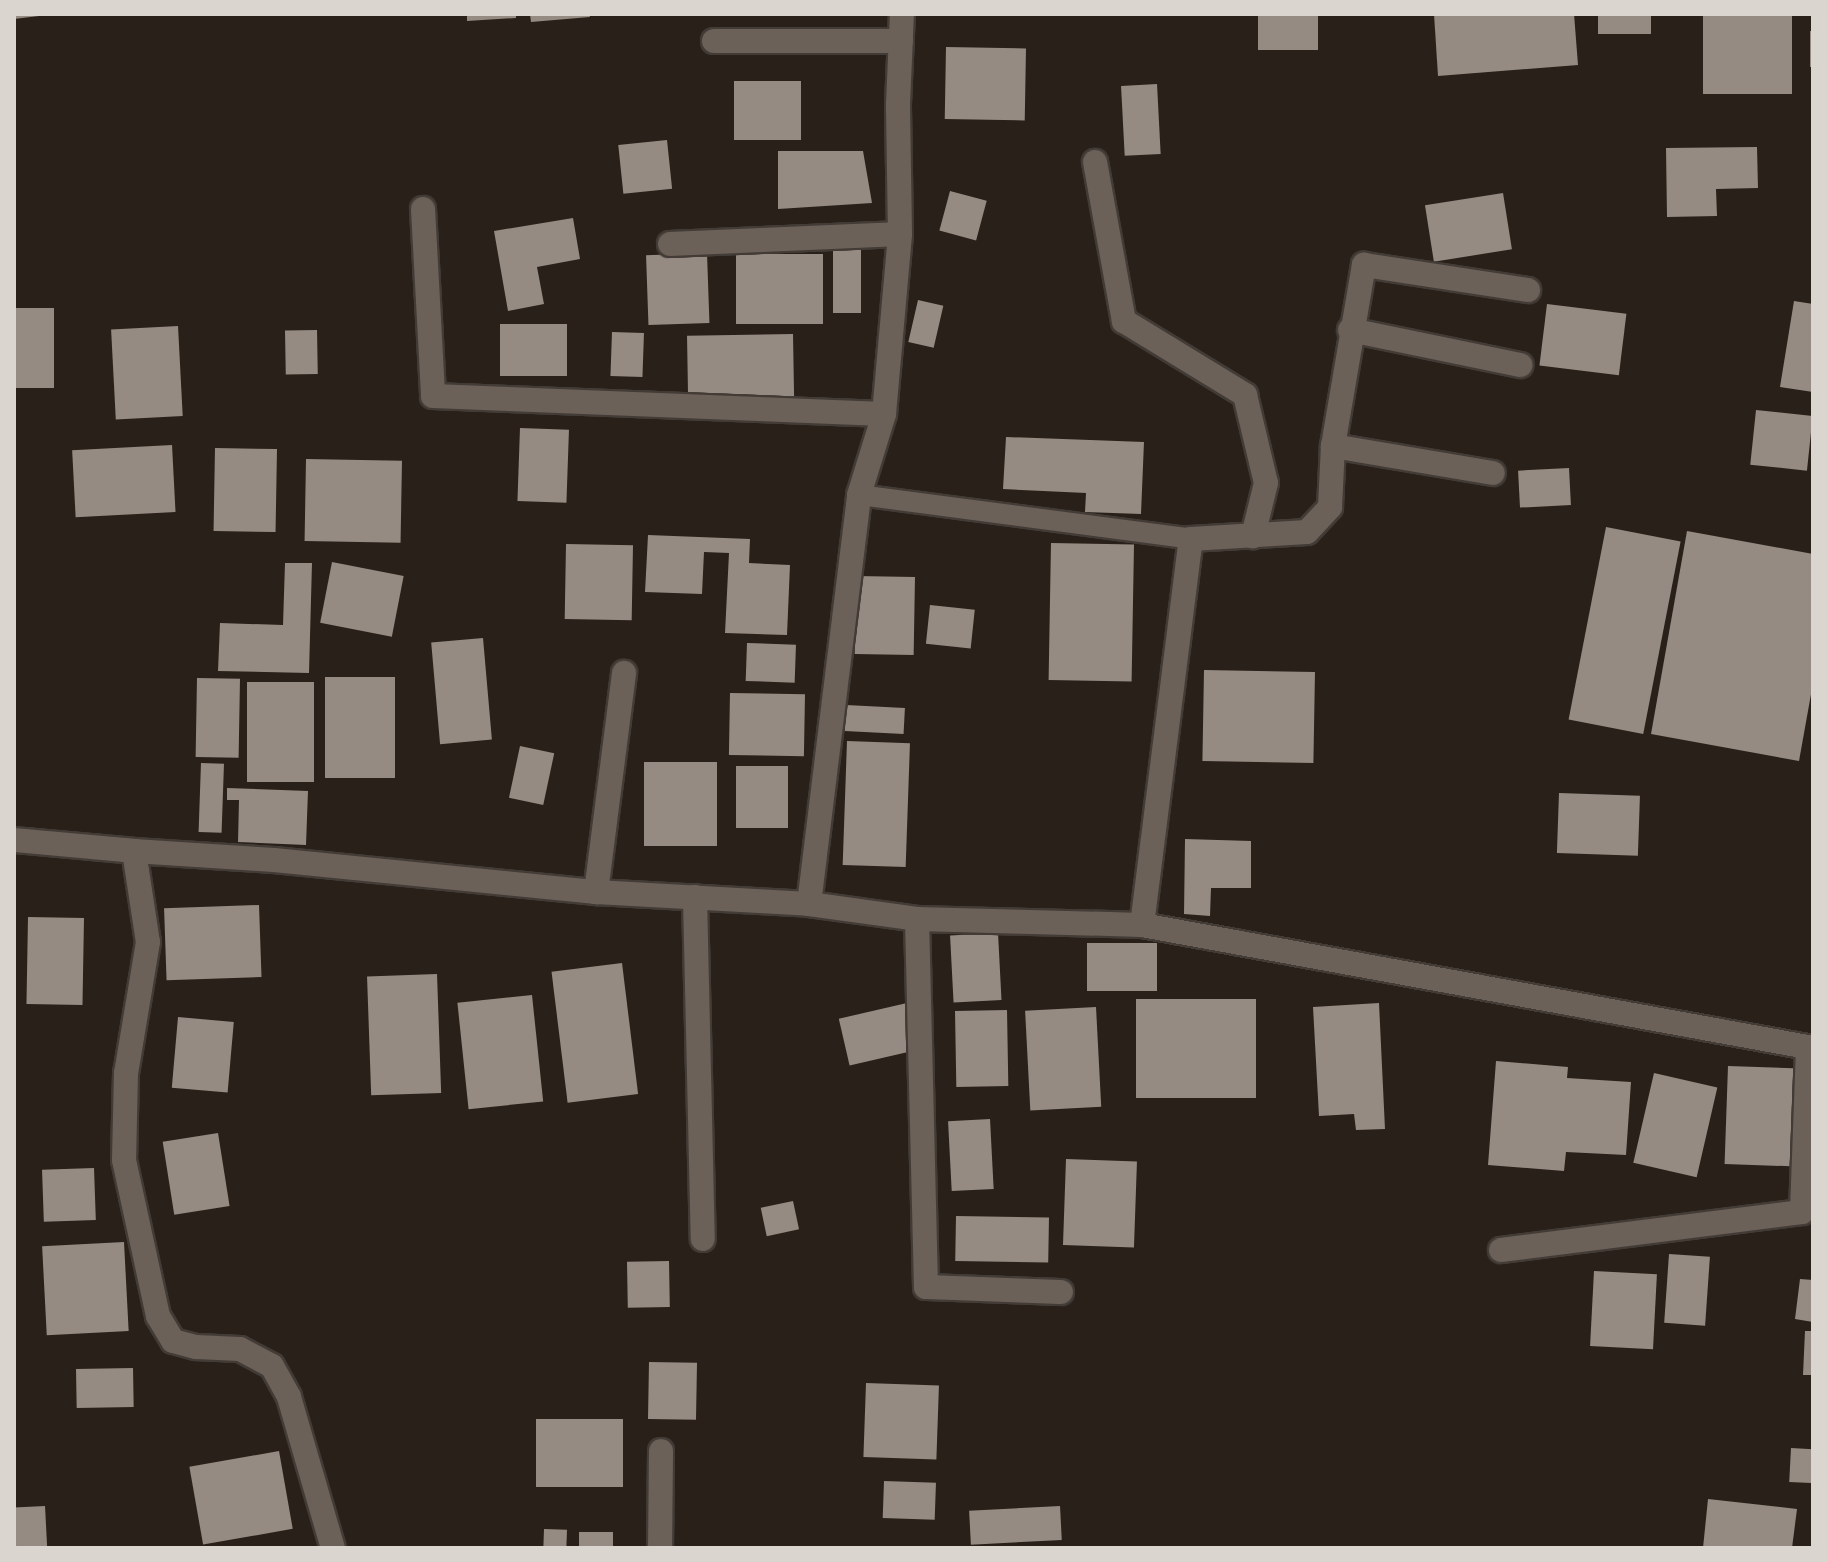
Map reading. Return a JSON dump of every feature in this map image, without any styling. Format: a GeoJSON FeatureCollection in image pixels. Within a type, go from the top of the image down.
{"type":"FeatureCollection","features":[{"type":"Feature","properties":{"kind":"street"},"geometry":{"type":"LineString","coordinates":[[809,904],[859,495],[884,414],[900,234],[898,104],[902,14]]}},
{"type":"Feature","properties":{"kind":"street"},"geometry":{"type":"LineString","coordinates":[[714,41],[901,41]]}},
{"type":"Feature","properties":{"kind":"street"},"geometry":{"type":"LineString","coordinates":[[1095,162],[1124,321],[1245,395],[1266,483],[1253,536]]}},
{"type":"Feature","properties":{"kind":"street"},"geometry":{"type":"LineString","coordinates":[[423,209],[433,396],[884,414]]}},
{"type":"Feature","properties":{"kind":"street"},"geometry":{"type":"LineString","coordinates":[[670,244],[900,234]]}},
{"type":"Feature","properties":{"kind":"street"},"geometry":{"type":"LineString","coordinates":[[1142,925],[1191,539],[1307,532],[1330,507],[1333,446],[1350,330],[1364,265],[1528,290]]}},
{"type":"Feature","properties":{"kind":"street"},"geometry":{"type":"LineString","coordinates":[[1350,330],[1520,365]]}},
{"type":"Feature","properties":{"kind":"street"},"geometry":{"type":"LineString","coordinates":[[1333,446],[1493,473]]}},
{"type":"Feature","properties":{"kind":"street"},"geometry":{"type":"LineString","coordinates":[[596,892],[624,673]]}},
{"type":"Feature","properties":{"kind":"street"},"geometry":{"type":"LineString","coordinates":[[14,840],[274,860],[596,892],[809,904],[917,919],[1142,925],[1811,1048],[1802,1212],[1501,1250]]}},
{"type":"Feature","properties":{"kind":"street"},"geometry":{"type":"LineString","coordinates":[[134,851],[148,942],[126,1073],[124,1160],[158,1316],[173,1341],[196,1347],[240,1349],[272,1366],[289,1397],[333,1548]]}},
{"type":"Feature","properties":{"kind":"street"},"geometry":{"type":"LineString","coordinates":[[695,897],[703,1239]]}},
{"type":"Feature","properties":{"kind":"street"},"geometry":{"type":"LineString","coordinates":[[917,919],[926,1287],[1061,1292]]}},
{"type":"Feature","properties":{"kind":"street"},"geometry":{"type":"LineString","coordinates":[[660,1548],[661,1451]]}},
{"type":"Feature","properties":{"kind":"lane"},"geometry":{"type":"LineString","coordinates":[[859,495],[1191,539]]}},
{"type":"Feature","properties":{"kind":"building"},"geometry":{"type":"Polygon","coordinates":[[[14,14],[39,14],[39,16],[14,19],[14,14]]]}},
{"type":"Feature","properties":{"kind":"building"},"geometry":{"type":"Polygon","coordinates":[[[467,14],[516,14],[516,18],[467,21],[467,14]]]}},
{"type":"Feature","properties":{"kind":"building"},"geometry":{"type":"Polygon","coordinates":[[[530,14],[589,14],[590,17],[531,22],[530,14]]]}},
{"type":"Feature","properties":{"kind":"building"},"geometry":{"type":"Polygon","coordinates":[[[1258,14],[1318,14],[1318,50],[1258,50],[1258,14]]]}},
{"type":"Feature","properties":{"kind":"building"},"geometry":{"type":"Polygon","coordinates":[[[1434,14],[1574,14],[1578,65],[1438,76],[1434,14]]]}},
{"type":"Feature","properties":{"kind":"building"},"geometry":{"type":"Polygon","coordinates":[[[1598,14],[1651,14],[1651,34],[1598,34],[1598,14]]]}},
{"type":"Feature","properties":{"kind":"building"},"geometry":{"type":"Polygon","coordinates":[[[1703,14],[1792,14],[1792,94],[1703,94],[1703,14]]]}},
{"type":"Feature","properties":{"kind":"building"},"geometry":{"type":"Polygon","coordinates":[[[1810,31],[1813,31],[1813,67],[1810,67],[1810,31]]]}},
{"type":"Feature","properties":{"kind":"building"},"geometry":{"type":"Polygon","coordinates":[[[946,47],[1026,48],[1025,120],[945,119],[946,47]]]}},
{"type":"Feature","properties":{"kind":"building"},"geometry":{"type":"Polygon","coordinates":[[[734,81],[801,81],[801,140],[734,140],[734,81]]]}},
{"type":"Feature","properties":{"kind":"building"},"geometry":{"type":"Polygon","coordinates":[[[1157,84],[1161,154],[1125,156],[1121,86],[1157,84]]]}},
{"type":"Feature","properties":{"kind":"building"},"geometry":{"type":"Polygon","coordinates":[[[667,140],[672,189],[623,194],[618,145],[667,140]]]}},
{"type":"Feature","properties":{"kind":"building"},"geometry":{"type":"Polygon","coordinates":[[[1757,147],[1758,188],[1716,189],[1717,216],[1667,217],[1666,148],[1757,147]]]}},
{"type":"Feature","properties":{"kind":"building"},"geometry":{"type":"Polygon","coordinates":[[[778,151],[863,151],[872,203],[778,209],[778,151]]]}},
{"type":"Feature","properties":{"kind":"building"},"geometry":{"type":"Polygon","coordinates":[[[950,191],[987,201],[976,240],[939,231],[950,191]]]}},
{"type":"Feature","properties":{"kind":"building"},"geometry":{"type":"Polygon","coordinates":[[[1503,193],[1512,249],[1434,262],[1425,205],[1503,193]]]}},
{"type":"Feature","properties":{"kind":"building"},"geometry":{"type":"Polygon","coordinates":[[[573,218],[580,259],[537,267],[544,304],[508,311],[494,231],[573,218]]]}},
{"type":"Feature","properties":{"kind":"building"},"geometry":{"type":"Polygon","coordinates":[[[833,244],[861,244],[861,313],[833,313],[833,244]]]}},
{"type":"Feature","properties":{"kind":"building"},"geometry":{"type":"Polygon","coordinates":[[[707,253],[709,323],[648,325],[646,255],[707,253]]]}},
{"type":"Feature","properties":{"kind":"building"},"geometry":{"type":"Polygon","coordinates":[[[736,254],[823,254],[823,324],[736,324],[736,254]]]}},
{"type":"Feature","properties":{"kind":"building"},"geometry":{"type":"Polygon","coordinates":[[[918,300],[943,306],[934,348],[908,342],[918,300]]]}},
{"type":"Feature","properties":{"kind":"building"},"geometry":{"type":"Polygon","coordinates":[[[1794,301],[1813,304],[1813,392],[1780,387],[1794,301]]]}},
{"type":"Feature","properties":{"kind":"building"},"geometry":{"type":"Polygon","coordinates":[[[1547,304],[1626,314],[1619,375],[1539,366],[1547,304]]]}},
{"type":"Feature","properties":{"kind":"building"},"geometry":{"type":"Polygon","coordinates":[[[14,308],[54,308],[54,388],[14,388],[14,308]]]}},
{"type":"Feature","properties":{"kind":"building"},"geometry":{"type":"Polygon","coordinates":[[[500,324],[567,324],[567,376],[500,376],[500,324]]]}},
{"type":"Feature","properties":{"kind":"building"},"geometry":{"type":"Polygon","coordinates":[[[178,326],[183,416],[116,419],[111,330],[178,326]]]}},
{"type":"Feature","properties":{"kind":"building"},"geometry":{"type":"Polygon","coordinates":[[[317,330],[318,374],[286,375],[285,331],[317,330]]]}},
{"type":"Feature","properties":{"kind":"building"},"geometry":{"type":"Polygon","coordinates":[[[612,332],[644,333],[642,377],[610,376],[612,332]]]}},
{"type":"Feature","properties":{"kind":"building"},"geometry":{"type":"Polygon","coordinates":[[[793,334],[794,402],[688,404],[687,336],[793,334]]]}},
{"type":"Feature","properties":{"kind":"building"},"geometry":{"type":"Polygon","coordinates":[[[1756,410],[1813,416],[1807,471],[1750,465],[1756,410]]]}},
{"type":"Feature","properties":{"kind":"building"},"geometry":{"type":"Polygon","coordinates":[[[520,428],[569,430],[566,503],[517,501],[520,428]]]}},
{"type":"Feature","properties":{"kind":"building"},"geometry":{"type":"Polygon","coordinates":[[[1006,437],[1144,442],[1141,514],[1085,512],[1086,493],[1003,489],[1006,437]]]}},
{"type":"Feature","properties":{"kind":"building"},"geometry":{"type":"Polygon","coordinates":[[[172,445],[176,512],[76,517],[72,450],[172,445]]]}},
{"type":"Feature","properties":{"kind":"building"},"geometry":{"type":"Polygon","coordinates":[[[215,448],[277,449],[276,532],[214,531],[215,448]]]}},
{"type":"Feature","properties":{"kind":"building"},"geometry":{"type":"Polygon","coordinates":[[[306,459],[402,461],[401,543],[305,541],[306,459]]]}},
{"type":"Feature","properties":{"kind":"building"},"geometry":{"type":"Polygon","coordinates":[[[1569,468],[1571,505],[1520,508],[1518,471],[1569,468]]]}},
{"type":"Feature","properties":{"kind":"building"},"geometry":{"type":"Polygon","coordinates":[[[1606,527],[1681,542],[1643,734],[1569,719],[1606,527]]]}},
{"type":"Feature","properties":{"kind":"building"},"geometry":{"type":"Polygon","coordinates":[[[1687,531],[1813,554],[1813,683],[1799,761],[1651,734],[1687,531]]]}},
{"type":"Feature","properties":{"kind":"building"},"geometry":{"type":"Polygon","coordinates":[[[648,535],[750,539],[749,563],[790,565],[787,635],[725,633],[729,553],[704,552],[702,594],[645,592],[648,535]]]}},
{"type":"Feature","properties":{"kind":"building"},"geometry":{"type":"Polygon","coordinates":[[[1051,543],[1134,544],[1132,681],[1049,680],[1051,543]]]}},
{"type":"Feature","properties":{"kind":"building"},"geometry":{"type":"Polygon","coordinates":[[[566,544],[633,545],[632,620],[565,619],[566,544]]]}},
{"type":"Feature","properties":{"kind":"building"},"geometry":{"type":"Polygon","coordinates":[[[332,562],[404,576],[392,637],[320,623],[332,562]]]}},
{"type":"Feature","properties":{"kind":"building"},"geometry":{"type":"Polygon","coordinates":[[[285,563],[312,563],[309,673],[218,671],[220,623],[283,625],[285,563]]]}},
{"type":"Feature","properties":{"kind":"building"},"geometry":{"type":"Polygon","coordinates":[[[856,576],[915,577],[914,655],[855,654],[856,576]]]}},
{"type":"Feature","properties":{"kind":"building"},"geometry":{"type":"Polygon","coordinates":[[[930,605],[975,610],[971,648],[926,644],[930,605]]]}},
{"type":"Feature","properties":{"kind":"building"},"geometry":{"type":"Polygon","coordinates":[[[483,638],[492,740],[440,744],[431,643],[483,638]]]}},
{"type":"Feature","properties":{"kind":"building"},"geometry":{"type":"Polygon","coordinates":[[[747,643],[796,645],[795,683],[746,681],[747,643]]]}},
{"type":"Feature","properties":{"kind":"building"},"geometry":{"type":"Polygon","coordinates":[[[1204,670],[1315,672],[1313,763],[1202,761],[1204,670]]]}},
{"type":"Feature","properties":{"kind":"building"},"geometry":{"type":"Polygon","coordinates":[[[325,677],[395,677],[395,778],[325,778],[325,677]]]}},
{"type":"Feature","properties":{"kind":"building"},"geometry":{"type":"Polygon","coordinates":[[[197,678],[240,679],[239,758],[196,757],[197,678]]]}},
{"type":"Feature","properties":{"kind":"building"},"geometry":{"type":"Polygon","coordinates":[[[247,682],[314,682],[314,782],[247,782],[247,682]]]}},
{"type":"Feature","properties":{"kind":"building"},"geometry":{"type":"Polygon","coordinates":[[[730,693],[805,694],[804,756],[729,755],[730,693]]]}},
{"type":"Feature","properties":{"kind":"building"},"geometry":{"type":"Polygon","coordinates":[[[846,705],[905,708],[904,734],[845,731],[846,705]]]}},
{"type":"Feature","properties":{"kind":"building"},"geometry":{"type":"Polygon","coordinates":[[[847,741],[910,743],[906,867],[843,865],[847,741]]]}},
{"type":"Feature","properties":{"kind":"building"},"geometry":{"type":"Polygon","coordinates":[[[520,746],[554,753],[543,805],[509,798],[520,746]]]}},
{"type":"Feature","properties":{"kind":"building"},"geometry":{"type":"Polygon","coordinates":[[[644,762],[717,762],[717,846],[644,846],[644,762]]]}},
{"type":"Feature","properties":{"kind":"building"},"geometry":{"type":"Polygon","coordinates":[[[201,763],[224,764],[222,833],[199,832],[201,763]]]}},
{"type":"Feature","properties":{"kind":"building"},"geometry":{"type":"Polygon","coordinates":[[[736,766],[788,766],[788,828],[736,828],[736,766]]]}},
{"type":"Feature","properties":{"kind":"building"},"geometry":{"type":"Polygon","coordinates":[[[227,788],[308,791],[306,845],[238,842],[239,800],[227,800],[227,788]]]}},
{"type":"Feature","properties":{"kind":"building"},"geometry":{"type":"Polygon","coordinates":[[[1559,793],[1640,796],[1638,856],[1557,853],[1559,793]]]}},
{"type":"Feature","properties":{"kind":"building"},"geometry":{"type":"Polygon","coordinates":[[[1185,839],[1251,841],[1251,888],[1211,888],[1210,916],[1184,914],[1185,839]]]}},
{"type":"Feature","properties":{"kind":"building"},"geometry":{"type":"Polygon","coordinates":[[[259,905],[262,977],[167,980],[164,908],[259,905]]]}},
{"type":"Feature","properties":{"kind":"building"},"geometry":{"type":"Polygon","coordinates":[[[28,917],[84,918],[82,1005],[26,1004],[28,917]]]}},
{"type":"Feature","properties":{"kind":"building"},"geometry":{"type":"Polygon","coordinates":[[[998,933],[1002,1000],[954,1002],[950,936],[998,933]]]}},
{"type":"Feature","properties":{"kind":"building"},"geometry":{"type":"Polygon","coordinates":[[[1087,943],[1157,943],[1157,991],[1087,991],[1087,943]]]}},
{"type":"Feature","properties":{"kind":"building"},"geometry":{"type":"Polygon","coordinates":[[[622,963],[638,1094],[568,1103],[552,972],[622,963]]]}},
{"type":"Feature","properties":{"kind":"building"},"geometry":{"type":"Polygon","coordinates":[[[437,974],[441,1093],[371,1095],[367,976],[437,974]]]}},
{"type":"Feature","properties":{"kind":"building"},"geometry":{"type":"Polygon","coordinates":[[[532,995],[543,1101],[469,1109],[457,1003],[532,995]]]}},
{"type":"Feature","properties":{"kind":"building"},"geometry":{"type":"Polygon","coordinates":[[[1136,999],[1256,999],[1256,1098],[1136,1098],[1136,999]]]}},
{"type":"Feature","properties":{"kind":"building"},"geometry":{"type":"Polygon","coordinates":[[[907,1003],[918,1050],[850,1066],[839,1019],[907,1003]]]}},
{"type":"Feature","properties":{"kind":"building"},"geometry":{"type":"Polygon","coordinates":[[[1379,1003],[1385,1129],[1356,1130],[1354,1114],[1319,1116],[1313,1007],[1379,1003]]]}},
{"type":"Feature","properties":{"kind":"building"},"geometry":{"type":"Polygon","coordinates":[[[1096,1007],[1101,1107],[1030,1111],[1025,1011],[1096,1007]]]}},
{"type":"Feature","properties":{"kind":"building"},"geometry":{"type":"Polygon","coordinates":[[[1007,1010],[1008,1086],[956,1087],[955,1011],[1007,1010]]]}},
{"type":"Feature","properties":{"kind":"building"},"geometry":{"type":"Polygon","coordinates":[[[178,1017],[234,1022],[228,1093],[172,1088],[178,1017]]]}},
{"type":"Feature","properties":{"kind":"building"},"geometry":{"type":"Polygon","coordinates":[[[1496,1061],[1568,1067],[1567,1078],[1631,1082],[1626,1155],[1566,1152],[1564,1171],[1488,1165],[1496,1061]]]}},
{"type":"Feature","properties":{"kind":"building"},"geometry":{"type":"Polygon","coordinates":[[[1728,1066],[1801,1069],[1798,1166],[1725,1164],[1728,1066]]]}},
{"type":"Feature","properties":{"kind":"building"},"geometry":{"type":"Polygon","coordinates":[[[1654,1073],[1717,1088],[1697,1177],[1633,1163],[1654,1073]]]}},
{"type":"Feature","properties":{"kind":"building"},"geometry":{"type":"Polygon","coordinates":[[[990,1119],[994,1189],[952,1191],[948,1121],[990,1119]]]}},
{"type":"Feature","properties":{"kind":"building"},"geometry":{"type":"Polygon","coordinates":[[[218,1133],[230,1206],[174,1215],[163,1142],[218,1133]]]}},
{"type":"Feature","properties":{"kind":"building"},"geometry":{"type":"Polygon","coordinates":[[[1066,1159],[1137,1161],[1134,1247],[1063,1245],[1066,1159]]]}},
{"type":"Feature","properties":{"kind":"building"},"geometry":{"type":"Polygon","coordinates":[[[94,1168],[96,1220],[44,1222],[42,1170],[94,1168]]]}},
{"type":"Feature","properties":{"kind":"building"},"geometry":{"type":"Polygon","coordinates":[[[793,1201],[799,1229],[767,1236],[761,1208],[793,1201]]]}},
{"type":"Feature","properties":{"kind":"building"},"geometry":{"type":"Polygon","coordinates":[[[956,1216],[1049,1218],[1048,1263],[955,1261],[956,1216]]]}},
{"type":"Feature","properties":{"kind":"building"},"geometry":{"type":"Polygon","coordinates":[[[124,1242],[129,1331],[47,1335],[42,1246],[124,1242]]]}},
{"type":"Feature","properties":{"kind":"building"},"geometry":{"type":"Polygon","coordinates":[[[1669,1254],[1710,1257],[1705,1326],[1664,1323],[1669,1254]]]}},
{"type":"Feature","properties":{"kind":"building"},"geometry":{"type":"Polygon","coordinates":[[[669,1261],[670,1307],[628,1308],[627,1262],[669,1261]]]}},
{"type":"Feature","properties":{"kind":"building"},"geometry":{"type":"Polygon","coordinates":[[[1594,1271],[1657,1274],[1653,1349],[1590,1346],[1594,1271]]]}},
{"type":"Feature","properties":{"kind":"building"},"geometry":{"type":"Polygon","coordinates":[[[1800,1279],[1813,1280],[1813,1322],[1795,1319],[1800,1279]]]}},
{"type":"Feature","properties":{"kind":"building"},"geometry":{"type":"Polygon","coordinates":[[[1805,1331],[1813,1331],[1813,1375],[1803,1375],[1805,1331]]]}},
{"type":"Feature","properties":{"kind":"building"},"geometry":{"type":"Polygon","coordinates":[[[649,1362],[697,1363],[696,1420],[648,1419],[649,1362]]]}},
{"type":"Feature","properties":{"kind":"building"},"geometry":{"type":"Polygon","coordinates":[[[133,1368],[134,1407],[77,1408],[76,1369],[133,1368]]]}},
{"type":"Feature","properties":{"kind":"building"},"geometry":{"type":"Polygon","coordinates":[[[866,1383],[939,1386],[936,1460],[863,1457],[866,1383]]]}},
{"type":"Feature","properties":{"kind":"building"},"geometry":{"type":"Polygon","coordinates":[[[536,1419],[623,1419],[623,1487],[536,1487],[536,1419]]]}},
{"type":"Feature","properties":{"kind":"building"},"geometry":{"type":"Polygon","coordinates":[[[1791,1448],[1813,1449],[1811,1483],[1789,1482],[1791,1448]]]}},
{"type":"Feature","properties":{"kind":"building"},"geometry":{"type":"Polygon","coordinates":[[[279,1451],[293,1529],[203,1545],[189,1467],[279,1451]]]}},
{"type":"Feature","properties":{"kind":"building"},"geometry":{"type":"Polygon","coordinates":[[[884,1481],[936,1483],[935,1520],[883,1518],[884,1481]]]}},
{"type":"Feature","properties":{"kind":"building"},"geometry":{"type":"Polygon","coordinates":[[[1708,1499],[1797,1509],[1792,1548],[1703,1548],[1708,1499]]]}},
{"type":"Feature","properties":{"kind":"building"},"geometry":{"type":"Polygon","coordinates":[[[45,1506],[47,1548],[16,1548],[14,1508],[45,1506]]]}},
{"type":"Feature","properties":{"kind":"building"},"geometry":{"type":"Polygon","coordinates":[[[1060,1506],[1062,1540],[971,1545],[969,1511],[1060,1506]]]}},
{"type":"Feature","properties":{"kind":"building"},"geometry":{"type":"Polygon","coordinates":[[[544,1529],[567,1530],[566,1548],[543,1548],[544,1529]]]}},
{"type":"Feature","properties":{"kind":"building"},"geometry":{"type":"Polygon","coordinates":[[[579,1532],[613,1532],[613,1548],[579,1548],[579,1532]]]}}]}
